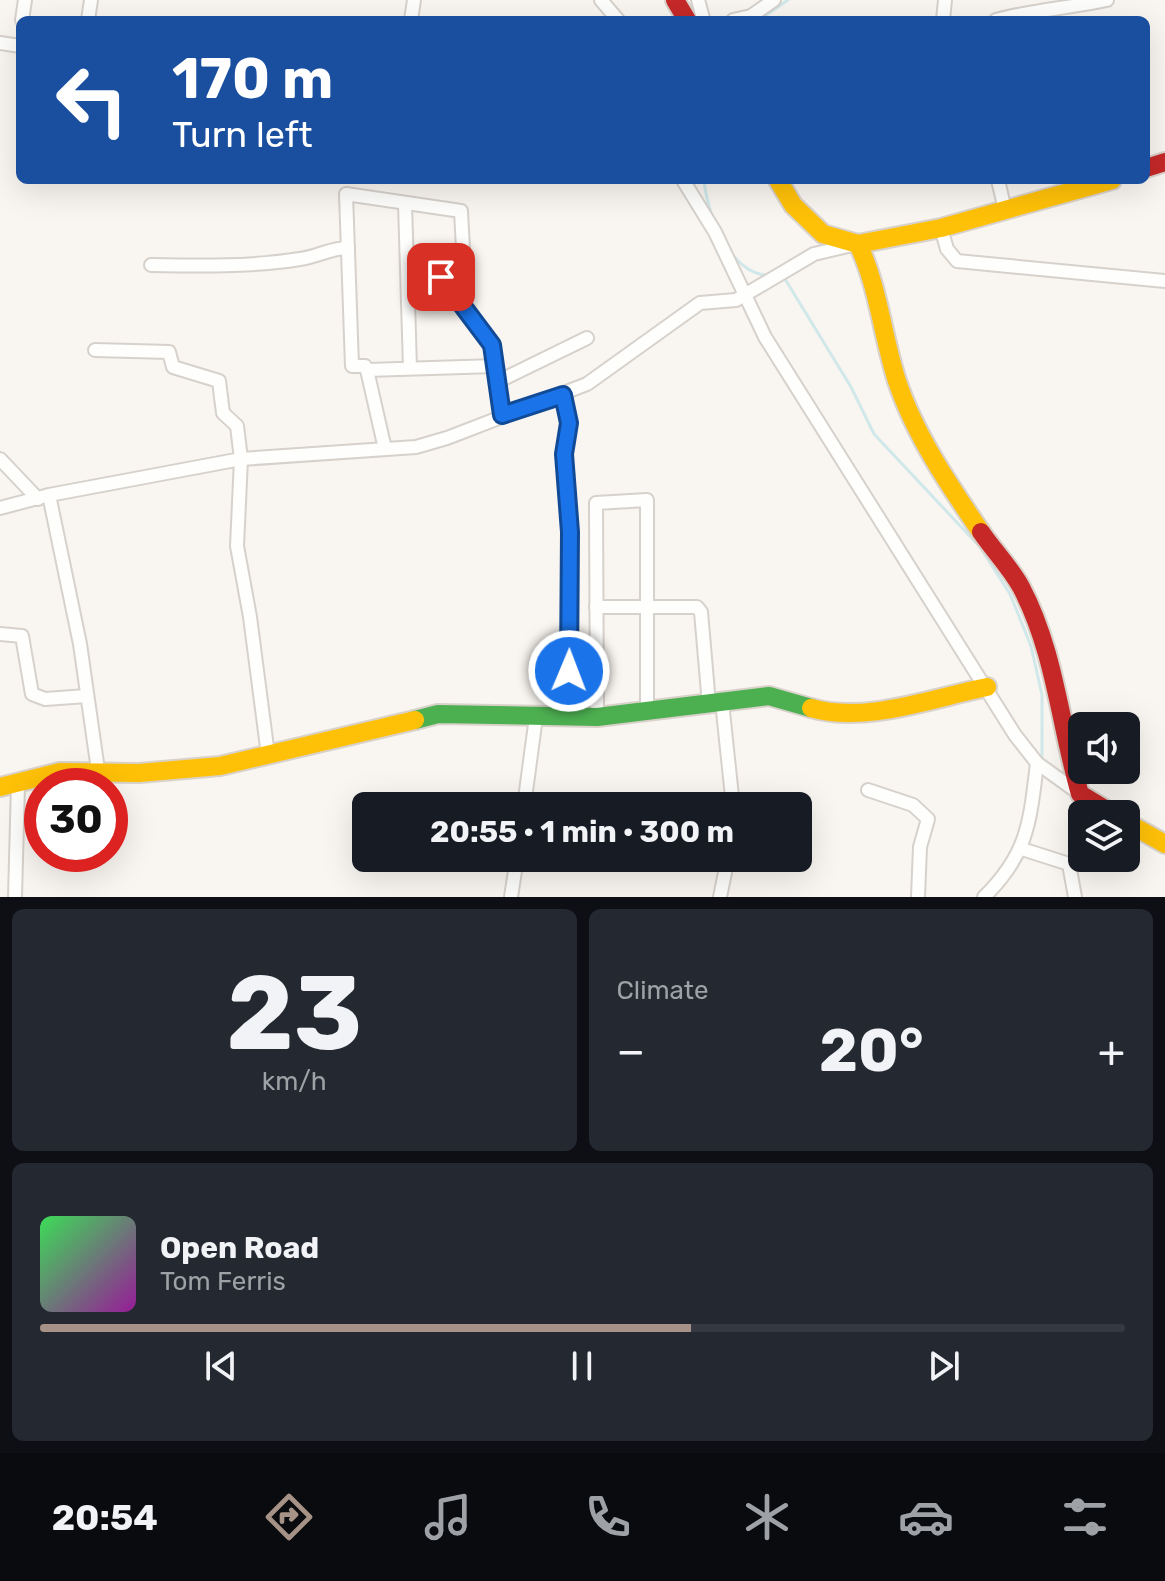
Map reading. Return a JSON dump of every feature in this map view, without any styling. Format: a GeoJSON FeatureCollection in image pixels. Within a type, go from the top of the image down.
{"type":"FeatureCollection","features":[{"type":"Feature","properties":{"kind":"street"},"geometry":{"type":"LineString","coordinates":[[601,0],[615,16]]}},
{"type":"Feature","properties":{"kind":"street"},"geometry":{"type":"LineString","coordinates":[[675,0],[690,16]]}},
{"type":"Feature","properties":{"kind":"street"},"geometry":{"type":"LineString","coordinates":[[751,16],[774,0]]}},
{"type":"Feature","properties":{"kind":"street"},"geometry":{"type":"LineString","coordinates":[[1010,16],[1035,9],[1071,8],[1107,0]]}},
{"type":"Feature","properties":{"kind":"street"},"geometry":{"type":"LineString","coordinates":[[685,184],[747,294],[765,337],[847,462],[899,555],[987,687],[1015,735],[1037,763],[1090,800]]}},
{"type":"Feature","properties":{"kind":"street"},"geometry":{"type":"LineString","coordinates":[[780,184],[793,205],[823,234],[858,244],[866,257],[880,326],[903,399],[937,464],[1020,584],[1044,644],[1064,744],[1080,794]]}},
{"type":"Feature","properties":{"kind":"street"},"geometry":{"type":"LineString","coordinates":[[999,184],[1005,210]]}},
{"type":"Feature","properties":{"kind":"street"},"geometry":{"type":"LineString","coordinates":[[0,508],[241,459],[416,447],[447,438],[587,384],[700,303],[736,300],[814,254],[941,228],[1098,184]]}},
{"type":"Feature","properties":{"kind":"street"},"geometry":{"type":"LineString","coordinates":[[385,449],[367,370],[365,366],[352,366],[346,194],[461,211],[463,249],[441,277],[492,345],[502,415]]}},
{"type":"Feature","properties":{"kind":"street"},"geometry":{"type":"LineString","coordinates":[[405,203],[410,368]]}},
{"type":"Feature","properties":{"kind":"street"},"geometry":{"type":"LineString","coordinates":[[941,228],[947,249],[957,261],[1165,281]]}},
{"type":"Feature","properties":{"kind":"street"},"geometry":{"type":"LineString","coordinates":[[151,265],[227,267],[300,259],[335,248],[348,248]]}},
{"type":"Feature","properties":{"kind":"street"},"geometry":{"type":"LineString","coordinates":[[499,381],[587,338]]}},
{"type":"Feature","properties":{"kind":"street"},"geometry":{"type":"LineString","coordinates":[[95,350],[169,352],[173,367],[219,381],[223,413],[237,426],[241,459],[237,546],[250,617],[268,755]]}},
{"type":"Feature","properties":{"kind":"street"},"geometry":{"type":"LineString","coordinates":[[367,370],[496,366]]}},
{"type":"Feature","properties":{"kind":"street"},"geometry":{"type":"LineString","coordinates":[[563,395],[569,423],[564,469],[570,532],[567,718]]}},
{"type":"Feature","properties":{"kind":"street"},"geometry":{"type":"LineString","coordinates":[[0,459],[43,497],[80,644],[98,768]]}},
{"type":"Feature","properties":{"kind":"street"},"geometry":{"type":"LineString","coordinates":[[597,717],[596,503],[647,500],[647,712]]}},
{"type":"Feature","properties":{"kind":"street"},"geometry":{"type":"LineString","coordinates":[[596,607],[697,607],[701,612],[731,792]]}},
{"type":"Feature","properties":{"kind":"street"},"geometry":{"type":"LineString","coordinates":[[0,634],[22,636],[32,694],[45,699],[87,696]]}},
{"type":"Feature","properties":{"kind":"street"},"geometry":{"type":"LineString","coordinates":[[128,772],[220,766],[438,714],[597,717],[769,696],[828,713],[878,710],[987,687]]}},
{"type":"Feature","properties":{"kind":"street"},"geometry":{"type":"LineString","coordinates":[[526,792],[536,717]]}},
{"type":"Feature","properties":{"kind":"street"},"geometry":{"type":"LineString","coordinates":[[984,897],[1007,875],[1022,849],[1030,823],[1037,763]]}},
{"type":"Feature","properties":{"kind":"street"},"geometry":{"type":"LineString","coordinates":[[9,786],[15,897]]}},
{"type":"Feature","properties":{"kind":"street"},"geometry":{"type":"LineString","coordinates":[[868,790],[913,805],[928,819],[920,847],[918,897]]}},
{"type":"Feature","properties":{"kind":"street"},"geometry":{"type":"LineString","coordinates":[[1140,830],[1165,844]]}},
{"type":"Feature","properties":{"kind":"street"},"geometry":{"type":"LineString","coordinates":[[1022,849],[1069,864],[1075,897]]}},
{"type":"Feature","properties":{"kind":"street"},"geometry":{"type":"LineString","coordinates":[[511,897],[515,872]]}},
{"type":"Feature","properties":{"kind":"street"},"geometry":{"type":"LineString","coordinates":[[720,897],[725,872]]}},
{"type":"Feature","properties":{"kind":"waterway"},"geometry":{"type":"LineString","coordinates":[[765,16],[788,0]]}},
{"type":"Feature","properties":{"kind":"waterway"},"geometry":{"type":"LineString","coordinates":[[705,184],[722,239],[741,264],[766,275]]}},
{"type":"Feature","properties":{"kind":"waterway"},"geometry":{"type":"LineString","coordinates":[[785,279],[851,387],[874,434],[980,547],[1010,594],[1031,646],[1042,695],[1042,760]]}},
{"type":"Feature","properties":{"kind":"waterway"},"geometry":{"type":"LineString","coordinates":[[1028,847],[1035,819]]}},
{"type":"Feature","properties":{"kind":"waterway"},"geometry":{"type":"LineString","coordinates":[[1002,886],[1025,854]]}},
{"type":"Feature","properties":{"kind":"traffic: fast"},"geometry":{"type":"LineString","coordinates":[[415,720],[438,714],[597,717],[769,696],[811,708]]}},
{"type":"Feature","properties":{"kind":"traffic: slow"},"geometry":{"type":"LineString","coordinates":[[780,184],[793,205],[823,234],[858,244],[941,228],[1098,184]]}},
{"type":"Feature","properties":{"kind":"traffic: slow"},"geometry":{"type":"LineString","coordinates":[[858,244],[871,278],[904,401],[934,459],[981,532]]}},
{"type":"Feature","properties":{"kind":"traffic: slow"},"geometry":{"type":"LineString","coordinates":[[811,708],[832,712],[876,711],[987,687]]}},
{"type":"Feature","properties":{"kind":"traffic: slow"},"geometry":{"type":"LineString","coordinates":[[0,787],[60,772],[139,773],[220,766],[415,720]]}},
{"type":"Feature","properties":{"kind":"traffic: slow"},"geometry":{"type":"LineString","coordinates":[[1140,830],[1165,844]]}},
{"type":"Feature","properties":{"kind":"traffic: jam"},"geometry":{"type":"LineString","coordinates":[[675,0],[685,16]]}},
{"type":"Feature","properties":{"kind":"traffic: jam"},"geometry":{"type":"LineString","coordinates":[[1150,167],[1165,162]]}},
{"type":"Feature","properties":{"kind":"traffic: jam"},"geometry":{"type":"LineString","coordinates":[[981,532],[1017,580],[1032,611],[1049,662],[1080,794],[1090,800]]}},
{"type":"Feature","properties":{"kind":"route"},"geometry":{"type":"LineString","coordinates":[[441,277],[492,345],[502,415],[563,395],[569,423],[564,469],[570,532],[567,557],[569,671]]}}]}
